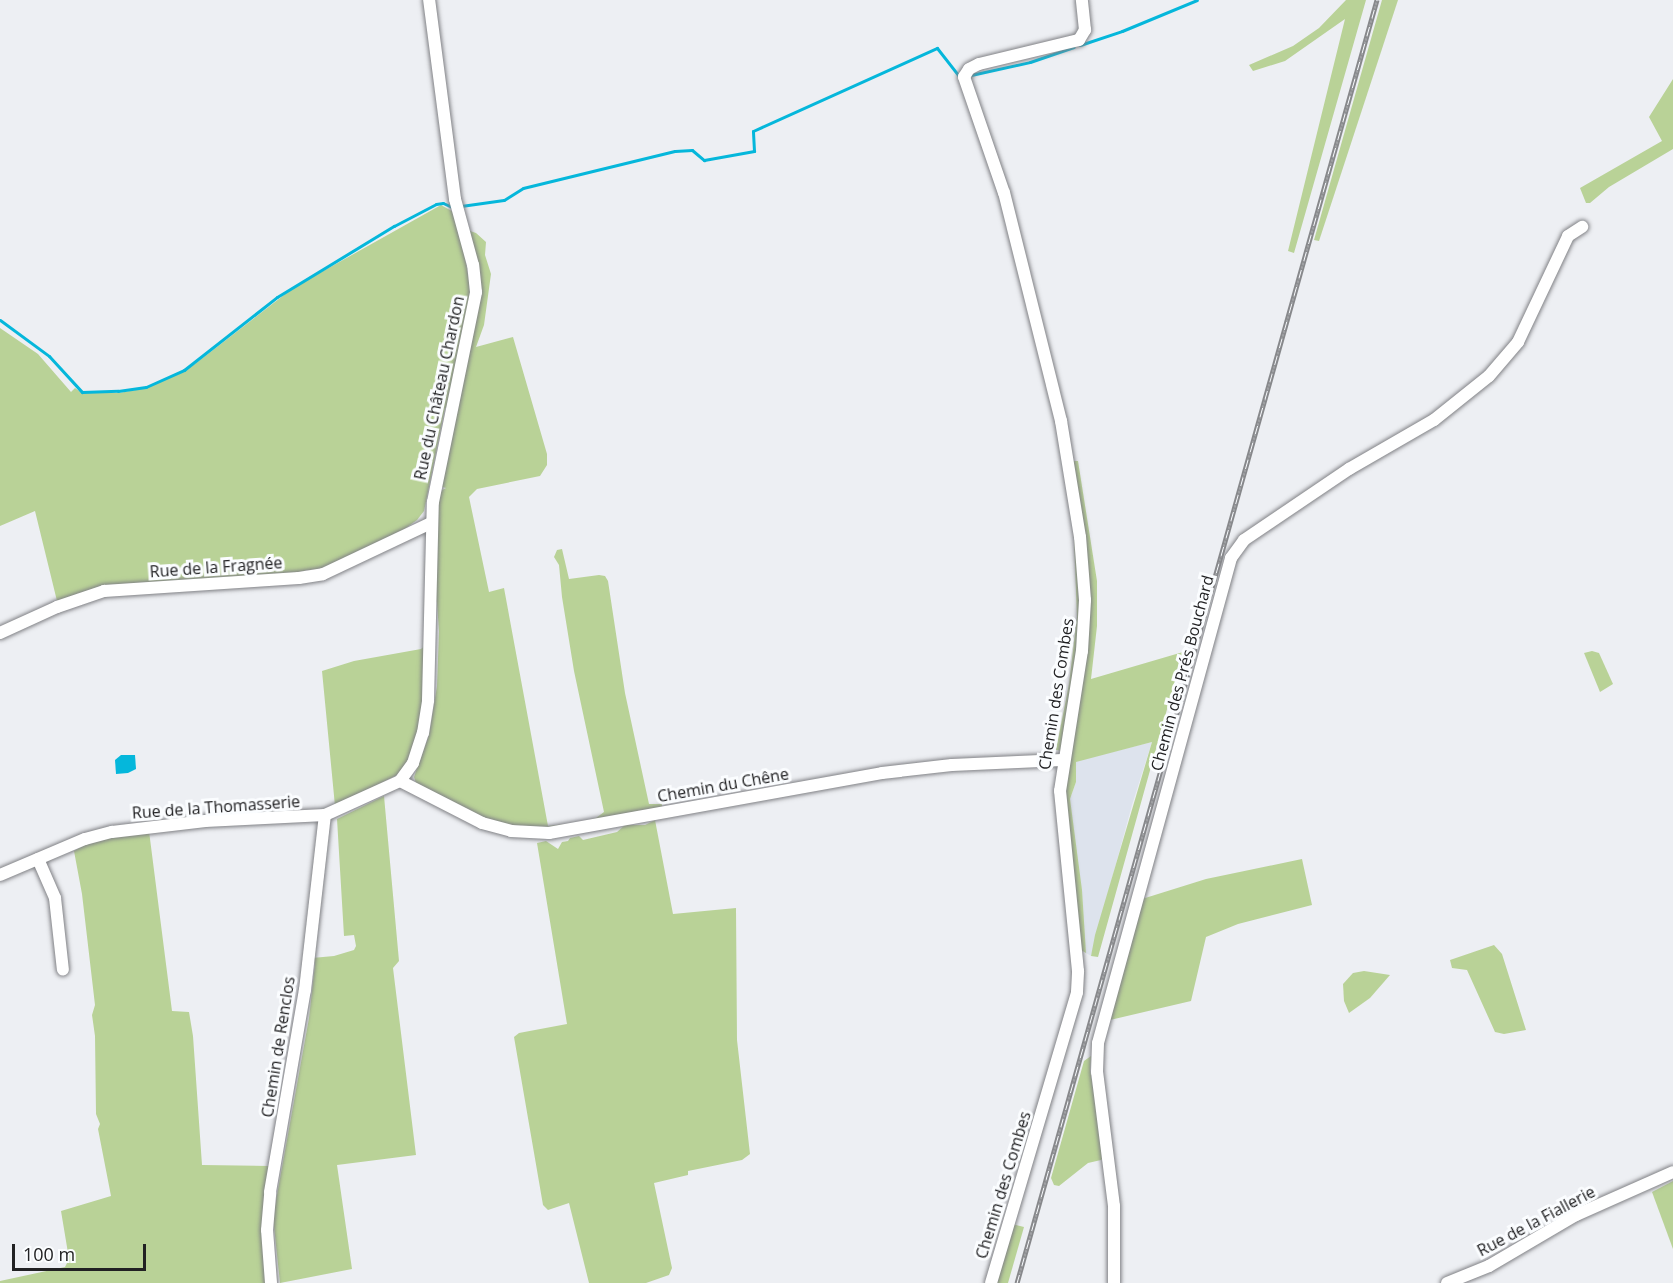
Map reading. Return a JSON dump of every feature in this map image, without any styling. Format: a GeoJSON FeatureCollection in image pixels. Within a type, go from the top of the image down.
{"type":"FeatureCollection","features":[{"type":"Feature","properties":{"kind":"street","name":"Rue du Château Chardon"},"geometry":{"type":"LineString","coordinates":[[400,781],[417,754],[428,700],[431,523],[435,489],[476,292],[473,265],[458,208],[429,0]]}},
{"type":"Feature","properties":{"kind":"street","name":"Chemin des Combes"},"geometry":{"type":"LineString","coordinates":[[991,1283],[1077,992],[1078,971],[1061,821],[1062,760],[1085,621],[1085,580],[1061,421],[1012,223],[965,77],[985,62],[1079,40],[1084,30],[1082,0]]}},
{"type":"Feature","properties":{"kind":"street","name":"Chemin des Prés Bouchard"},"geometry":{"type":"LineString","coordinates":[[1114,1283],[1114,1206],[1097,1072],[1098,1043],[1234,550],[1244,540],[1349,469],[1434,420],[1489,376],[1518,342],[1568,236],[1582,227]]}},
{"type":"Feature","properties":{"kind":"street","name":"Rue de la Fragnée"},"geometry":{"type":"LineString","coordinates":[[0,633],[57,607],[104,591],[299,578],[323,573],[431,523]]}},
{"type":"Feature","properties":{"kind":"street","name":"Chemin du Chêne"},"geometry":{"type":"LineString","coordinates":[[400,781],[482,823],[511,831],[549,833],[882,773],[963,764],[1062,760]]}},
{"type":"Feature","properties":{"kind":"street","name":"Rue de la Thomasserie"},"geometry":{"type":"LineString","coordinates":[[0,875],[85,839],[146,826],[326,815],[400,781]]}},
{"type":"Feature","properties":{"kind":"street","name":"Chemin de Renclos"},"geometry":{"type":"LineString","coordinates":[[271,1283],[267,1230],[270,1192],[305,990],[326,815]]}},
{"type":"Feature","properties":{"kind":"street"},"geometry":{"type":"LineString","coordinates":[[38,859],[55,898],[63,970]]}},
{"type":"Feature","properties":{"kind":"street","name":"Rue de la Fiallerie"},"geometry":{"type":"LineString","coordinates":[[1447,1283],[1489,1266],[1576,1215],[1673,1172]]}},
{"type":"Feature","properties":{"kind":"shaded area"},"geometry":{"type":"Polygon","coordinates":[[[1152,742],[1132,805],[1091,956],[1086,953],[1070,799],[1076,782],[1076,761],[1152,742]]]}},
{"type":"Feature","properties":{"kind":"green space"},"geometry":{"type":"Polygon","coordinates":[[[1346,0],[1366,0],[1294,253],[1288,251],[1345,19],[1285,61],[1253,71],[1249,65],[1293,46],[1319,28],[1346,0]]]}},
{"type":"Feature","properties":{"kind":"green space"},"geometry":{"type":"Polygon","coordinates":[[[1382,0],[1398,0],[1319,241],[1314,240],[1382,0]]]}},
{"type":"Feature","properties":{"kind":"green space"},"geometry":{"type":"Polygon","coordinates":[[[1673,79],[1673,149],[1609,187],[1590,203],[1586,203],[1580,188],[1662,141],[1649,117],[1673,79]]]}},
{"type":"Feature","properties":{"kind":"green space"},"geometry":{"type":"Polygon","coordinates":[[[441,205],[457,214],[472,297],[449,407],[445,408],[424,511],[417,520],[369,549],[311,573],[307,570],[297,573],[107,585],[57,601],[35,511],[0,526],[0,328],[38,354],[71,392],[75,388],[82,393],[119,393],[146,388],[181,373],[195,364],[293,288],[441,205]]]}},
{"type":"Feature","properties":{"kind":"green space"},"geometry":{"type":"Polygon","coordinates":[[[467,230],[476,233],[486,242],[485,255],[491,274],[484,325],[476,347],[513,337],[547,454],[547,465],[540,476],[477,489],[469,497],[489,592],[504,588],[548,826],[573,823],[540,829],[489,822],[416,783],[414,777],[429,735],[437,686],[439,631],[435,600],[437,493],[446,488],[439,486],[472,335],[467,230]]]}},
{"type":"Feature","properties":{"kind":"green space"},"geometry":{"type":"Polygon","coordinates":[[[1071,461],[1078,461],[1097,581],[1097,626],[1091,679],[1183,652],[1098,957],[1091,956],[1095,935],[1152,742],[1076,762],[1076,782],[1070,799],[1082,890],[1086,953],[1079,949],[1062,798],[1068,752],[1056,750],[1069,684],[1077,617],[1071,461]]]}},
{"type":"Feature","properties":{"kind":"green space"},"geometry":{"type":"Polygon","coordinates":[[[562,549],[569,579],[599,575],[605,576],[608,581],[625,693],[649,804],[662,804],[662,807],[587,820],[596,818],[604,812],[574,671],[559,565],[554,557],[557,550],[562,549]]]}},
{"type":"Feature","properties":{"kind":"green space"},"geometry":{"type":"Polygon","coordinates":[[[428,643],[425,697],[413,754],[397,775],[335,806],[322,671],[354,661],[421,649],[428,643]]]}},
{"type":"Feature","properties":{"kind":"green space"},"geometry":{"type":"Polygon","coordinates":[[[1592,651],[1599,653],[1613,684],[1600,692],[1584,653],[1592,651]]]}},
{"type":"Feature","properties":{"kind":"green space"},"geometry":{"type":"Polygon","coordinates":[[[384,796],[399,961],[393,968],[416,1155],[337,1165],[352,1269],[280,1283],[273,1217],[309,1018],[315,964],[312,958],[334,956],[354,950],[356,946],[354,935],[344,936],[337,819],[384,796]]]}},
{"type":"Feature","properties":{"kind":"green space"},"geometry":{"type":"Polygon","coordinates":[[[655,820],[673,914],[736,908],[737,1040],[750,1154],[742,1160],[688,1171],[688,1175],[654,1183],[672,1268],[669,1275],[646,1283],[589,1283],[569,1203],[548,1210],[543,1205],[514,1037],[519,1033],[567,1024],[537,843],[546,841],[558,849],[562,842],[570,838],[579,836],[583,840],[617,832],[625,825],[645,825],[655,820]]]}},
{"type":"Feature","properties":{"kind":"green space"},"geometry":{"type":"Polygon","coordinates":[[[149,831],[172,1011],[189,1012],[193,1036],[202,1165],[269,1166],[268,1283],[0,1283],[0,1281],[65,1267],[69,1259],[61,1211],[111,1196],[98,1129],[100,1124],[96,1114],[95,1036],[92,1015],[95,1005],[82,894],[74,851],[94,840],[149,831]]]}},
{"type":"Feature","properties":{"kind":"green space"},"geometry":{"type":"Polygon","coordinates":[[[1302,859],[1312,905],[1238,924],[1206,937],[1191,1001],[1110,1020],[1142,899],[1206,879],[1302,859]]]}},
{"type":"Feature","properties":{"kind":"green space"},"geometry":{"type":"Polygon","coordinates":[[[1494,945],[1502,954],[1526,1030],[1504,1034],[1495,1032],[1467,970],[1452,968],[1450,960],[1494,945]]]}},
{"type":"Feature","properties":{"kind":"green space"},"geometry":{"type":"Polygon","coordinates":[[[1364,971],[1390,975],[1370,998],[1349,1013],[1344,1001],[1343,984],[1353,973],[1364,971]]]}},
{"type":"Feature","properties":{"kind":"green space"},"geometry":{"type":"Polygon","coordinates":[[[1091,1056],[1090,1070],[1105,1155],[1101,1160],[1088,1163],[1059,1186],[1054,1185],[1051,1178],[1084,1061],[1091,1056]]]}},
{"type":"Feature","properties":{"kind":"green space"},"geometry":{"type":"Polygon","coordinates":[[[1673,1181],[1673,1249],[1652,1192],[1673,1181]]]}},
{"type":"Feature","properties":{"kind":"green space"},"geometry":{"type":"Polygon","coordinates":[[[1012,1224],[1024,1227],[1008,1283],[994,1283],[1012,1224]]]}},
{"type":"Feature","properties":{"kind":"water"},"geometry":{"type":"Polygon","coordinates":[[[121,755],[135,755],[136,769],[128,773],[116,774],[115,760],[121,755]]]}},
{"type":"Feature","properties":{"kind":"waterway"},"geometry":{"type":"LineString","coordinates":[[1080,45],[1122,31],[1197,0]]}},
{"type":"Feature","properties":{"kind":"waterway"},"geometry":{"type":"LineString","coordinates":[[971,75],[1030,62],[1074,47]]}},
{"type":"Feature","properties":{"kind":"waterway"},"geometry":{"type":"LineString","coordinates":[[461,206],[504,200],[523,188],[675,151],[692,150],[704,160],[754,151],[753,131],[937,48],[960,77]]}},
{"type":"Feature","properties":{"kind":"waterway"},"geometry":{"type":"LineString","coordinates":[[0,320],[49,356],[82,392],[118,391],[146,387],[184,370],[277,297],[394,226],[436,204],[443,203],[454,208]]}},
{"type":"Feature","properties":{"kind":"railway"},"geometry":{"type":"LineString","coordinates":[[1017,1283],[1377,0]]}}]}
